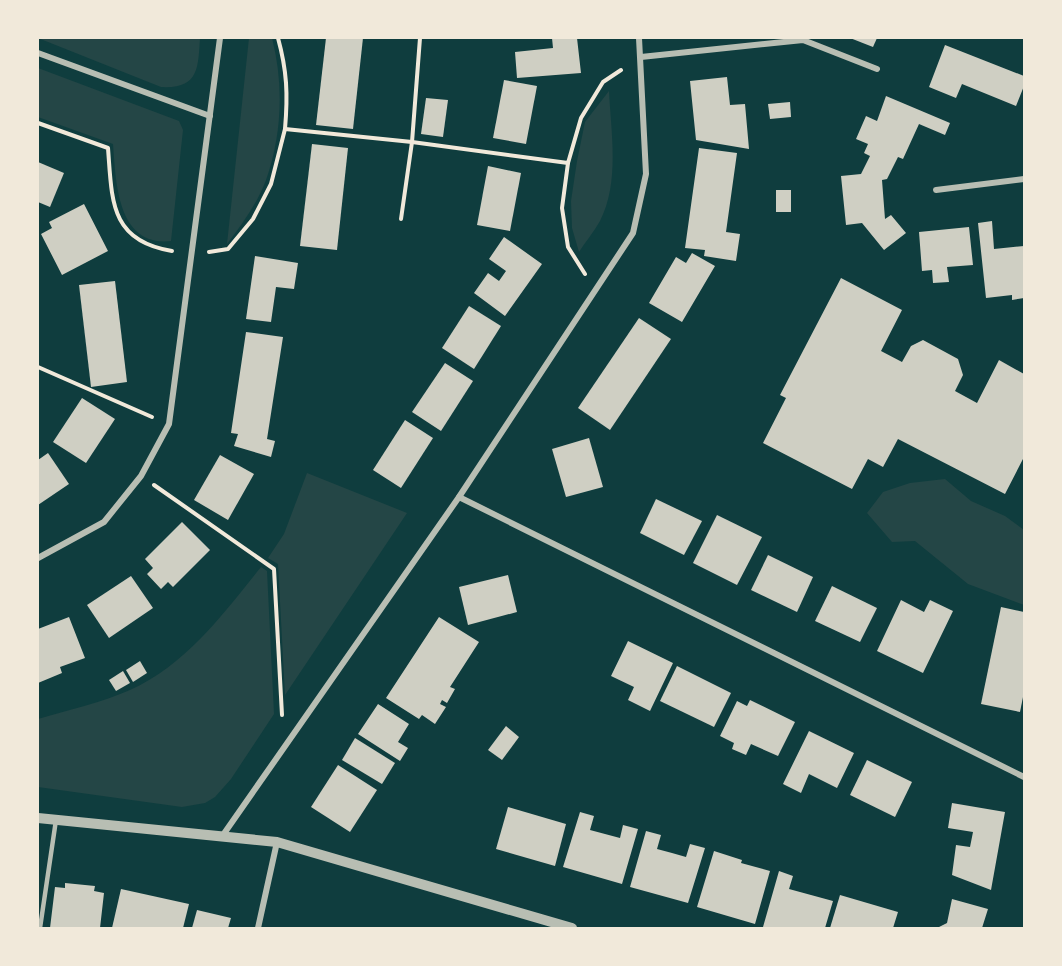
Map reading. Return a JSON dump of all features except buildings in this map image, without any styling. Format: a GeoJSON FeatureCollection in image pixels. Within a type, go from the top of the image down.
{"type":"FeatureCollection","features":[{"type":"Feature","properties":{"kind":"street"},"geometry":{"type":"LineString","coordinates":[[38,558],[104,522],[141,476],[169,424],[220,38]]}},
{"type":"Feature","properties":{"kind":"street"},"geometry":{"type":"LineString","coordinates":[[223,835],[459,497],[633,233],[646,174],[639,38]]}},
{"type":"Feature","properties":{"kind":"street"},"geometry":{"type":"LineString","coordinates":[[641,57],[803,40],[877,69]]}},
{"type":"Feature","properties":{"kind":"street"},"geometry":{"type":"LineString","coordinates":[[38,53],[210,116]]}},
{"type":"Feature","properties":{"kind":"street"},"geometry":{"type":"LineString","coordinates":[[936,190],[1024,179]]}},
{"type":"Feature","properties":{"kind":"street"},"geometry":{"type":"LineString","coordinates":[[459,497],[1024,777]]}},
{"type":"Feature","properties":{"kind":"street"},"geometry":{"type":"LineString","coordinates":[[38,818],[277,842],[572,928]]}},
{"type":"Feature","properties":{"kind":"street"},"geometry":{"type":"LineString","coordinates":[[258,928],[277,842]]}},
{"type":"Feature","properties":{"kind":"lane"},"geometry":{"type":"LineString","coordinates":[[40,928],[56,820]]}},
{"type":"Feature","properties":{"kind":"path"},"geometry":{"type":"LineString","coordinates":[[38,123],[108,148],[111,190],[118,219],[137,240],[161,249],[193,255],[228,249],[253,219],[271,184],[285,129],[288,95],[284,60],[278,38]]}},
{"type":"Feature","properties":{"kind":"path"},"geometry":{"type":"LineString","coordinates":[[401,219],[412,142],[420,38]]}},
{"type":"Feature","properties":{"kind":"path"},"geometry":{"type":"LineString","coordinates":[[596,289],[568,247],[562,208],[568,163],[580,118],[603,82],[641,57]]}},
{"type":"Feature","properties":{"kind":"path"},"geometry":{"type":"LineString","coordinates":[[285,129],[412,142],[568,163]]}},
{"type":"Feature","properties":{"kind":"path"},"geometry":{"type":"LineString","coordinates":[[38,367],[169,424]]}},
{"type":"Feature","properties":{"kind":"path"},"geometry":{"type":"LineString","coordinates":[[141,476],[274,569],[284,748]]}},
{"type":"Feature","properties":{"kind":"shaded area"},"geometry":{"type":"Polygon","coordinates":[[[38,38],[200,38],[197,67],[190,80],[174,87],[161,87],[38,38]]]}},
{"type":"Feature","properties":{"kind":"shaded area"},"geometry":{"type":"Polygon","coordinates":[[[249,38],[272,38],[280,91],[280,109],[275,145],[266,180],[249,214],[227,244],[249,38]]]}},
{"type":"Feature","properties":{"kind":"shaded area"},"geometry":{"type":"Polygon","coordinates":[[[38,68],[179,121],[183,130],[171,241],[153,240],[140,234],[130,223],[118,193],[113,144],[38,117],[38,68]]]}},
{"type":"Feature","properties":{"kind":"shaded area"},"geometry":{"type":"Polygon","coordinates":[[[609,91],[613,157],[610,190],[600,221],[579,252],[572,228],[571,201],[577,161],[585,122],[609,91]]]}},
{"type":"Feature","properties":{"kind":"shaded area"},"geometry":{"type":"Polygon","coordinates":[[[307,473],[407,513],[285,695],[278,564],[268,558],[284,534],[307,473]]]}},
{"type":"Feature","properties":{"kind":"shaded area"},"geometry":{"type":"Polygon","coordinates":[[[945,479],[971,501],[1005,516],[1024,530],[1024,605],[968,584],[915,541],[892,542],[867,513],[883,492],[910,483],[945,479]]]}},
{"type":"Feature","properties":{"kind":"shaded area"},"geometry":{"type":"Polygon","coordinates":[[[261,567],[267,571],[274,714],[231,779],[215,797],[205,803],[182,807],[38,787],[38,719],[119,695],[150,679],[169,666],[203,636],[261,567]]]}}]}
